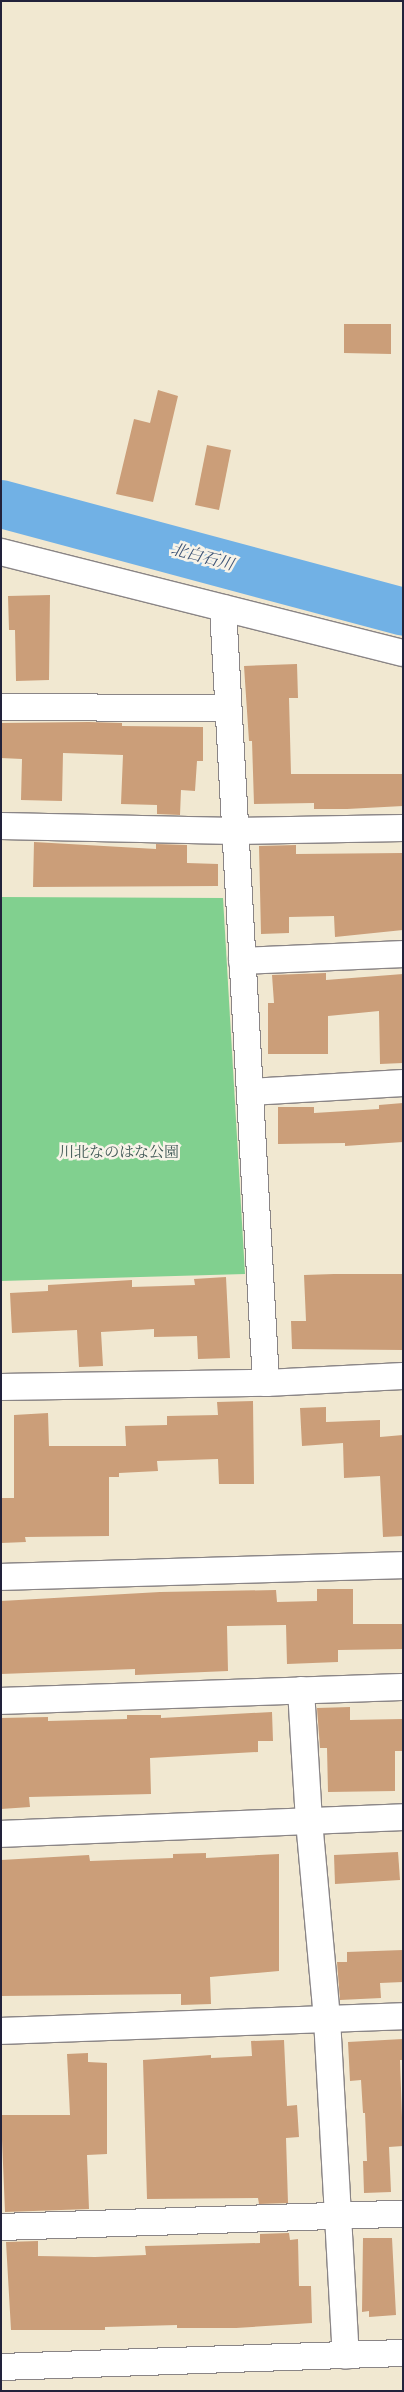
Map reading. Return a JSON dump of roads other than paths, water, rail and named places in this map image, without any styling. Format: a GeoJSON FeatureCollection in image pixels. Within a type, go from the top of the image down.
{"type":"FeatureCollection","features":[{"type":"Feature","properties":{"kind":"street"},"geometry":{"type":"LineString","coordinates":[[1,552],[403,653]]}},
{"type":"Feature","properties":{"kind":"street"},"geometry":{"type":"LineString","coordinates":[[223,608],[266,1382]]}},
{"type":"Feature","properties":{"kind":"street"},"geometry":{"type":"LineString","coordinates":[[1,707],[228,708]]}},
{"type":"Feature","properties":{"kind":"street"},"geometry":{"type":"LineString","coordinates":[[1,826],[235,831],[403,828]]}},
{"type":"Feature","properties":{"kind":"street"},"geometry":{"type":"LineString","coordinates":[[242,961],[403,954]]}},
{"type":"Feature","properties":{"kind":"street"},"geometry":{"type":"LineString","coordinates":[[250,1092],[403,1082]]}},
{"type":"Feature","properties":{"kind":"street"},"geometry":{"type":"LineString","coordinates":[[1,1387],[266,1382],[403,1376]]}},
{"type":"Feature","properties":{"kind":"street"},"geometry":{"type":"LineString","coordinates":[[1,1577],[403,1565]]}},
{"type":"Feature","properties":{"kind":"street"},"geometry":{"type":"LineString","coordinates":[[1,1701],[403,1687]]}},
{"type":"Feature","properties":{"kind":"street"},"geometry":{"type":"LineString","coordinates":[[301,1690],[308,1822],[327,2019],[346,2355]]}},
{"type":"Feature","properties":{"kind":"street"},"geometry":{"type":"LineString","coordinates":[[1,1834],[403,1817]]}},
{"type":"Feature","properties":{"kind":"street"},"geometry":{"type":"LineString","coordinates":[[1,2031],[403,2016]]}},
{"type":"Feature","properties":{"kind":"street"},"geometry":{"type":"LineString","coordinates":[[1,2227],[403,2214]]}},
{"type":"Feature","properties":{"kind":"street"},"geometry":{"type":"LineString","coordinates":[[1,2367],[403,2353]]}},
{"type":"Feature","properties":{"kind":"waterway","name":"北白石川"},"geometry":{"type":"LineString","coordinates":[[1,504],[403,612]]}},
{"type":"Feature","properties":{"kind":"park label","name":"川北なのはな公園"},"geometry":{"type":"Point","coordinates":[119,1153]}}]}
